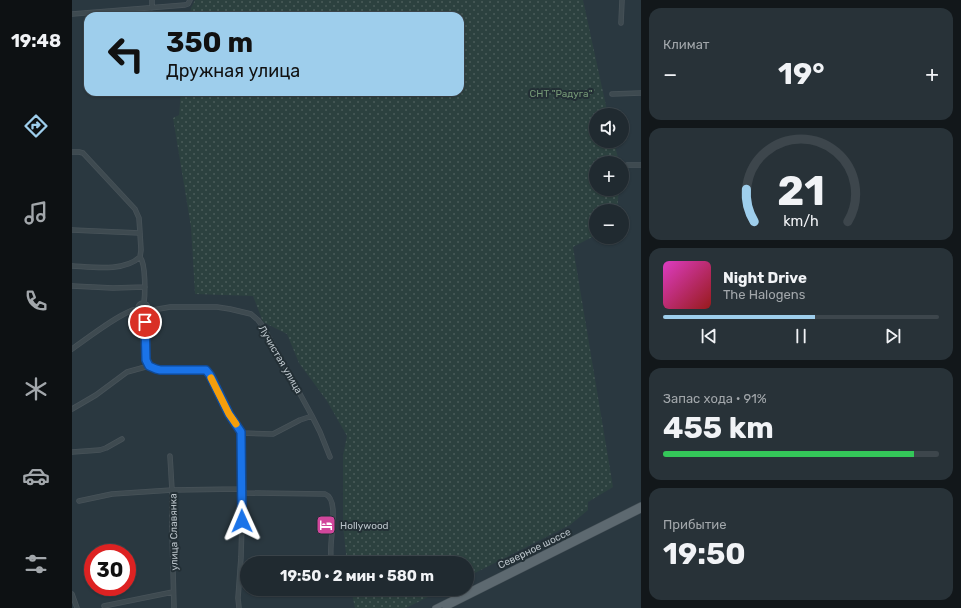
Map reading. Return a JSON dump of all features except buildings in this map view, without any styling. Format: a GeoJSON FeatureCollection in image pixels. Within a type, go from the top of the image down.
{"type":"FeatureCollection","features":[{"type":"Feature","properties":{"kind":"main road","name":"Северное шоссе"},"geometry":{"type":"LineString","coordinates":[[435,608],[641,505]]}},
{"type":"Feature","properties":{"kind":"main road","name":"Северное шоссе"},"geometry":{"type":"LineString","coordinates":[[445,608],[641,510]]}},
{"type":"Feature","properties":{"kind":"street"},"geometry":{"type":"LineString","coordinates":[[152,0],[152,8]]}},
{"type":"Feature","properties":{"kind":"street"},"geometry":{"type":"LineString","coordinates":[[99,12],[185,5],[188,4],[190,0]]}},
{"type":"Feature","properties":{"kind":"street"},"geometry":{"type":"LineString","coordinates":[[621,23],[622,0]]}},
{"type":"Feature","properties":{"kind":"street"},"geometry":{"type":"LineString","coordinates":[[72,14],[84,13]]}},
{"type":"Feature","properties":{"kind":"street"},"geometry":{"type":"LineString","coordinates":[[612,94],[641,93]]}},
{"type":"Feature","properties":{"kind":"street"},"geometry":{"type":"LineString","coordinates":[[72,152],[84,154],[135,209],[139,218],[140,257],[143,262],[145,287],[144,303],[148,307],[146,312],[146,360],[149,366]]}},
{"type":"Feature","properties":{"kind":"street"},"geometry":{"type":"LineString","coordinates":[[629,165],[641,165]]}},
{"type":"Feature","properties":{"kind":"street"},"geometry":{"type":"LineString","coordinates":[[72,230],[140,233]]}},
{"type":"Feature","properties":{"kind":"street"},"geometry":{"type":"LineString","coordinates":[[72,266],[106,268],[121,266],[140,257]]}},
{"type":"Feature","properties":{"kind":"street"},"geometry":{"type":"LineString","coordinates":[[72,286],[113,288],[145,287]]}},
{"type":"Feature","properties":{"kind":"street"},"geometry":{"type":"LineString","coordinates":[[138,309],[140,304],[144,303]]}},
{"type":"Feature","properties":{"kind":"street","name":"Лучистая улица"},"geometry":{"type":"LineString","coordinates":[[146,312],[170,307],[217,307],[251,314],[264,328],[305,402],[320,432],[330,457]]}},
{"type":"Feature","properties":{"kind":"street"},"geometry":{"type":"LineString","coordinates":[[72,349],[122,315],[135,309],[138,309],[140,312],[146,312]]}},
{"type":"Feature","properties":{"kind":"street"},"geometry":{"type":"LineString","coordinates":[[72,409],[96,395],[127,372],[149,366],[160,370],[206,370],[241,434],[241,557],[238,594],[239,608]]}},
{"type":"Feature","properties":{"kind":"street"},"geometry":{"type":"LineString","coordinates":[[241,434],[273,434],[300,420],[312,416]]}},
{"type":"Feature","properties":{"kind":"street"},"geometry":{"type":"LineString","coordinates":[[72,452],[100,450],[122,439]]}},
{"type":"Feature","properties":{"kind":"street","name":"улица Славянка"},"geometry":{"type":"LineString","coordinates":[[170,456],[174,608]]}},
{"type":"Feature","properties":{"kind":"street"},"geometry":{"type":"LineString","coordinates":[[79,502],[112,494],[172,490],[239,489],[246,493],[321,493],[330,496],[332,504],[333,523],[330,556]]}},
{"type":"Feature","properties":{"kind":"street"},"geometry":{"type":"LineString","coordinates":[[104,606],[174,592]]}},
{"type":"Feature","properties":{"kind":"street"},"geometry":{"type":"LineString","coordinates":[[72,594],[77,608]]}},
{"type":"Feature","properties":{"kind":"green space","name":"СНТ \"Радуга\""},"geometry":{"type":"Polygon","coordinates":[[[195,0],[583,0],[606,108],[589,108],[589,148],[616,148],[617,156],[589,156],[589,196],[618,196],[618,204],[589,204],[589,239],[573,247],[613,487],[588,502],[588,510],[570,525],[474,573],[474,556],[346,556],[343,526],[343,455],[347,436],[327,401],[299,363],[287,334],[263,322],[253,296],[195,294],[191,227],[173,118],[179,115],[181,96],[464,96],[464,12],[190,12],[195,0]]]}},
{"type":"Feature","properties":{"kind":"green space"},"geometry":{"type":"Polygon","coordinates":[[[352,596],[430,596],[406,608],[355,608],[352,596]]]}},
{"type":"Feature","properties":{"kind":"slow traffic"},"geometry":{"type":"LineString","coordinates":[[211,378],[229,414],[236,424]]}},
{"type":"Feature","properties":{"kind":"place","name":"Hollywood"},"geometry":{"type":"Point","coordinates":[326,525]}},
{"type":"Feature","properties":{"kind":"route"},"geometry":{"type":"LineString","coordinates":[[145,322],[147,364],[152,368],[160,370],[206,370],[210,375],[229,414],[241,432],[242,521]]}}]}
